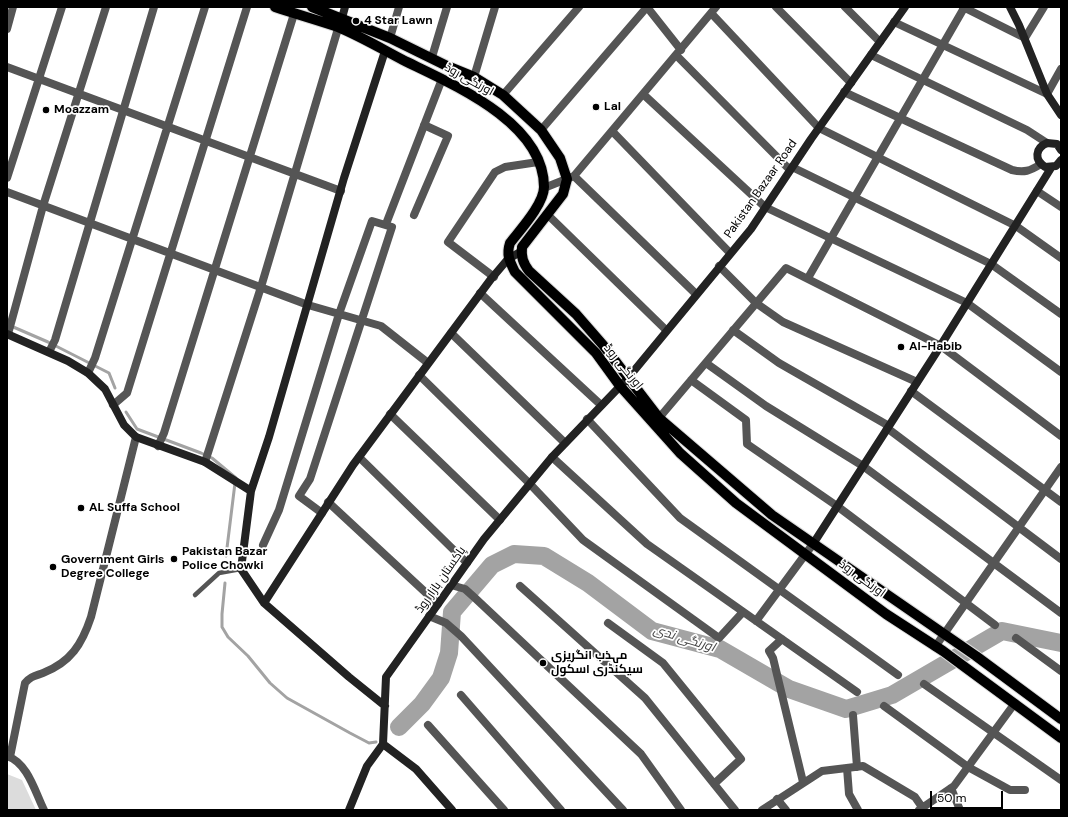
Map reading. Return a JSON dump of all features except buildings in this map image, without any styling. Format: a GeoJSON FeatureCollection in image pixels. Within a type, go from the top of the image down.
{"type":"FeatureCollection","features":[{"type":"Feature","properties":{"kind":"main road","name":"اورنگی روڈ"},"geometry":{"type":"LineString","coordinates":[[275,7],[294,14],[340,23],[390,38],[474,77],[504,95],[541,130],[560,158],[570,178]]}},
{"type":"Feature","properties":{"kind":"main road","name":"اورنگی روڈ"},"geometry":{"type":"LineString","coordinates":[[312,7],[385,51],[442,79],[494,108],[513,124],[524,136],[538,162],[543,178],[544,188]]}},
{"type":"Feature","properties":{"kind":"main road"},"geometry":{"type":"LineString","coordinates":[[522,251],[522,246],[548,215],[563,194],[570,178]]}},
{"type":"Feature","properties":{"kind":"main road"},"geometry":{"type":"LineString","coordinates":[[508,259],[507,251],[510,243],[543,198],[544,188]]}},
{"type":"Feature","properties":{"kind":"main road","name":"اورنگی روڈ"},"geometry":{"type":"LineString","coordinates":[[522,251],[524,265],[576,314],[659,418],[772,515],[955,643],[976,656],[1061,719]]}},
{"type":"Feature","properties":{"kind":"main road","name":"اورنگی روڈ"},"geometry":{"type":"LineString","coordinates":[[508,259],[515,272],[596,353],[620,386],[680,453],[736,503],[967,668],[1061,738]]}},
{"type":"Feature","properties":{"kind":"street"},"geometry":{"type":"LineString","coordinates":[[7,29],[14,7]]}},
{"type":"Feature","properties":{"kind":"street"},"geometry":{"type":"LineString","coordinates":[[7,178],[62,7]]}},
{"type":"Feature","properties":{"kind":"street"},"geometry":{"type":"LineString","coordinates":[[106,7],[44,206],[13,320],[8,332],[52,346],[90,370],[105,389],[124,425],[136,437],[161,440],[205,461],[251,491]]}},
{"type":"Feature","properties":{"kind":"street"},"geometry":{"type":"LineString","coordinates":[[52,346],[154,7]]}},
{"type":"Feature","properties":{"kind":"street"},"geometry":{"type":"LineString","coordinates":[[90,370],[133,239],[205,7]]}},
{"type":"Feature","properties":{"kind":"street"},"geometry":{"type":"LineString","coordinates":[[113,405],[127,393],[247,7]]}},
{"type":"Feature","properties":{"kind":"street"},"geometry":{"type":"LineString","coordinates":[[205,461],[261,287],[345,7]]}},
{"type":"Feature","properties":{"kind":"street"},"geometry":{"type":"LineString","coordinates":[[390,38],[399,7]]}},
{"type":"Feature","properties":{"kind":"street"},"geometry":{"type":"LineString","coordinates":[[432,57],[447,7]]}},
{"type":"Feature","properties":{"kind":"street"},"geometry":{"type":"LineString","coordinates":[[474,77],[495,7]]}},
{"type":"Feature","properties":{"kind":"street"},"geometry":{"type":"LineString","coordinates":[[504,95],[579,7]]}},
{"type":"Feature","properties":{"kind":"street"},"geometry":{"type":"LineString","coordinates":[[541,130],[647,7],[679,52],[791,168],[855,197],[991,264],[1061,314]]}},
{"type":"Feature","properties":{"kind":"street"},"geometry":{"type":"LineString","coordinates":[[776,7],[851,83]]}},
{"type":"Feature","properties":{"kind":"street"},"geometry":{"type":"LineString","coordinates":[[845,7],[880,42]]}},
{"type":"Feature","properties":{"kind":"street","name":"Pakistan Bazaar Road"},"geometry":{"type":"LineString","coordinates":[[628,378],[666,330],[751,229],[791,168],[905,7]]}},
{"type":"Feature","properties":{"kind":"street"},"geometry":{"type":"LineString","coordinates":[[808,278],[964,7],[1025,38]]}},
{"type":"Feature","properties":{"kind":"street"},"geometry":{"type":"LineString","coordinates":[[1010,7],[1025,38],[1046,94],[1061,116]]}},
{"type":"Feature","properties":{"kind":"street"},"geometry":{"type":"LineString","coordinates":[[1025,38],[1044,7]]}},
{"type":"Feature","properties":{"kind":"street"},"geometry":{"type":"LineString","coordinates":[[544,188],[570,178],[612,131],[713,10],[819,128],[1016,226],[1061,258]]}},
{"type":"Feature","properties":{"kind":"street"},"geometry":{"type":"LineString","coordinates":[[161,440],[294,14]]}},
{"type":"Feature","properties":{"kind":"street"},"geometry":{"type":"LineString","coordinates":[[894,22],[1046,94]]}},
{"type":"Feature","properties":{"kind":"street"},"geometry":{"type":"LineString","coordinates":[[385,51],[340,191],[269,437],[251,491],[241,569],[264,603],[349,677],[385,706]]}},
{"type":"Feature","properties":{"kind":"street"},"geometry":{"type":"LineString","coordinates":[[871,55],[1027,130],[1047,143],[1060,145]]}},
{"type":"Feature","properties":{"kind":"street"},"geometry":{"type":"LineString","coordinates":[[7,67],[340,191]]}},
{"type":"Feature","properties":{"kind":"street"},"geometry":{"type":"LineString","coordinates":[[1046,94],[1061,69]]}},
{"type":"Feature","properties":{"kind":"street"},"geometry":{"type":"LineString","coordinates":[[386,224],[442,79]]}},
{"type":"Feature","properties":{"kind":"street"},"geometry":{"type":"LineString","coordinates":[[844,92],[1012,170],[1022,173],[1032,170],[1041,164]]}},
{"type":"Feature","properties":{"kind":"street"},"geometry":{"type":"LineString","coordinates":[[643,94],[765,207],[967,303],[1061,372]]}},
{"type":"Feature","properties":{"kind":"street"},"geometry":{"type":"LineString","coordinates":[[414,215],[448,136],[424,125]]}},
{"type":"Feature","properties":{"kind":"street"},"geometry":{"type":"LineString","coordinates":[[612,131],[730,253]]}},
{"type":"Feature","properties":{"kind":"street"},"geometry":{"type":"LineString","coordinates":[[1047,143],[1038,149],[1037,154],[1041,164],[1051,168]]}},
{"type":"Feature","properties":{"kind":"street"},"geometry":{"type":"LineString","coordinates":[[756,622],[813,544],[941,346],[1051,168],[1056,166],[1061,160]]}},
{"type":"Feature","properties":{"kind":"street"},"geometry":{"type":"LineString","coordinates":[[494,277],[448,242],[495,172],[505,167],[538,162]]}},
{"type":"Feature","properties":{"kind":"street"},"geometry":{"type":"LineString","coordinates":[[570,178],[696,294]]}},
{"type":"Feature","properties":{"kind":"street"},"geometry":{"type":"LineString","coordinates":[[1037,191],[1061,207]]}},
{"type":"Feature","properties":{"kind":"street"},"geometry":{"type":"LineString","coordinates":[[7,192],[308,305],[381,326],[428,363]]}},
{"type":"Feature","properties":{"kind":"street"},"geometry":{"type":"LineString","coordinates":[[548,215],[666,330]]}},
{"type":"Feature","properties":{"kind":"street"},"geometry":{"type":"LineString","coordinates":[[264,546],[279,510],[339,314],[372,221],[392,227],[360,320],[310,479],[299,496],[322,513]]}},
{"type":"Feature","properties":{"kind":"street"},"geometry":{"type":"LineString","coordinates":[[264,603],[328,502],[390,414],[480,293],[508,259],[522,251]]}},
{"type":"Feature","properties":{"kind":"street"},"geometry":{"type":"LineString","coordinates":[[719,266],[756,303],[783,322],[917,382]]}},
{"type":"Feature","properties":{"kind":"street"},"geometry":{"type":"LineString","coordinates":[[659,418],[786,268],[941,346],[1061,436]]}},
{"type":"Feature","properties":{"kind":"street"},"geometry":{"type":"LineString","coordinates":[[480,293],[601,405]]}},
{"type":"Feature","properties":{"kind":"street"},"geometry":{"type":"LineString","coordinates":[[733,330],[779,363],[888,427],[1061,560]]}},
{"type":"Feature","properties":{"kind":"street"},"geometry":{"type":"LineString","coordinates":[[451,333],[565,443]]}},
{"type":"Feature","properties":{"kind":"street"},"geometry":{"type":"LineString","coordinates":[[706,363],[766,406],[863,466],[1061,612]]}},
{"type":"Feature","properties":{"kind":"street"},"geometry":{"type":"LineString","coordinates":[[419,375],[530,484],[583,540],[719,638],[743,612]]}},
{"type":"Feature","properties":{"kind":"street","name":"پاکستان بازار روڈ"},"geometry":{"type":"LineString","coordinates":[[383,744],[386,677],[451,585],[500,520],[552,457],[628,378]]}},
{"type":"Feature","properties":{"kind":"street"},"geometry":{"type":"LineString","coordinates":[[691,380],[746,420],[747,444],[837,506],[995,625]]}},
{"type":"Feature","properties":{"kind":"street"},"geometry":{"type":"LineString","coordinates":[[911,392],[1061,502]]}},
{"type":"Feature","properties":{"kind":"street"},"geometry":{"type":"LineString","coordinates":[[390,414],[500,520]]}},
{"type":"Feature","properties":{"kind":"street"},"geometry":{"type":"LineString","coordinates":[[587,419],[680,518],[898,675]]}},
{"type":"Feature","properties":{"kind":"street"},"geometry":{"type":"LineString","coordinates":[[44,810],[24,768],[9,756],[25,683],[30,677],[43,673],[60,664],[70,656],[84,639],[91,617],[136,437]]}},
{"type":"Feature","properties":{"kind":"street"},"geometry":{"type":"LineString","coordinates":[[359,457],[467,563]]}},
{"type":"Feature","properties":{"kind":"street"},"geometry":{"type":"LineString","coordinates":[[552,457],[647,544],[857,692]]}},
{"type":"Feature","properties":{"kind":"street"},"geometry":{"type":"LineString","coordinates":[[939,649],[944,634],[1061,467]]}},
{"type":"Feature","properties":{"kind":"street"},"geometry":{"type":"LineString","coordinates":[[328,502],[438,604]]}},
{"type":"Feature","properties":{"kind":"street"},"geometry":{"type":"LineString","coordinates":[[451,585],[465,589],[641,754],[681,810]]}},
{"type":"Feature","properties":{"kind":"street"},"geometry":{"type":"LineString","coordinates":[[520,586],[645,698],[735,810]]}},
{"type":"Feature","properties":{"kind":"street"},"geometry":{"type":"LineString","coordinates":[[429,616],[446,623],[461,636],[623,810]]}},
{"type":"Feature","properties":{"kind":"street"},"geometry":{"type":"LineString","coordinates":[[608,623],[663,663],[741,759],[714,784]]}},
{"type":"Feature","properties":{"kind":"street"},"geometry":{"type":"LineString","coordinates":[[1016,638],[1061,672]]}},
{"type":"Feature","properties":{"kind":"street"},"geometry":{"type":"LineString","coordinates":[[782,639],[769,650],[773,658],[803,782]]}},
{"type":"Feature","properties":{"kind":"street"},"geometry":{"type":"LineString","coordinates":[[924,684],[1061,780]]}},
{"type":"Feature","properties":{"kind":"street"},"geometry":{"type":"LineString","coordinates":[[461,694],[561,810]]}},
{"type":"Feature","properties":{"kind":"street"},"geometry":{"type":"LineString","coordinates":[[762,810],[822,771],[863,766],[914,797],[922,809],[951,788],[1015,703]]}},
{"type":"Feature","properties":{"kind":"street"},"geometry":{"type":"LineString","coordinates":[[884,706],[968,767],[1010,790],[1026,790]]}},
{"type":"Feature","properties":{"kind":"street"},"geometry":{"type":"LineString","coordinates":[[853,715],[857,767]]}},
{"type":"Feature","properties":{"kind":"street"},"geometry":{"type":"LineString","coordinates":[[428,725],[504,810]]}},
{"type":"Feature","properties":{"kind":"street"},"geometry":{"type":"LineString","coordinates":[[349,810],[367,766],[383,744],[416,770],[452,810]]}},
{"type":"Feature","properties":{"kind":"street"},"geometry":{"type":"LineString","coordinates":[[847,768],[849,794],[858,810]]}},
{"type":"Feature","properties":{"kind":"street"},"geometry":{"type":"LineString","coordinates":[[951,788],[960,810]]}},
{"type":"Feature","properties":{"kind":"street"},"geometry":{"type":"LineString","coordinates":[[778,799],[786,810]]}},
{"type":"Feature","properties":{"kind":"lane"},"geometry":{"type":"LineString","coordinates":[[195,595],[218,574],[241,569]]}},
{"type":"Feature","properties":{"kind":"shaded area"},"geometry":{"type":"Polygon","coordinates":[[[7,774],[22,780],[36,810],[7,810],[7,774]]]}},
{"type":"Feature","properties":{"kind":"waterway"},"geometry":{"type":"LineString","coordinates":[[11,326],[48,342],[109,373],[115,388]]}},
{"type":"Feature","properties":{"kind":"waterway"},"geometry":{"type":"LineString","coordinates":[[126,412],[137,429],[212,458],[236,478]]}},
{"type":"Feature","properties":{"kind":"waterway"},"geometry":{"type":"LineString","coordinates":[[226,556],[235,483]]}},
{"type":"Feature","properties":{"kind":"waterway","name":"اورنگی ندی"},"geometry":{"type":"LineString","coordinates":[[399,727],[422,704],[441,678],[449,653],[452,612],[492,565],[514,554],[544,556],[588,583],[652,631],[720,649],[789,689],[846,709],[892,695],[1002,631],[1061,643]]}},
{"type":"Feature","properties":{"kind":"waterway"},"geometry":{"type":"LineString","coordinates":[[225,583],[222,627],[228,637],[248,656],[270,683],[287,698],[369,743],[376,742]]}},
{"type":"Feature","properties":{"kind":"place","name":"4 Star Lawn"},"geometry":{"type":"Point","coordinates":[356,21]}},
{"type":"Feature","properties":{"kind":"place","name":"Lal"},"geometry":{"type":"Point","coordinates":[596,107]}},
{"type":"Feature","properties":{"kind":"place","name":"Moazzam"},"geometry":{"type":"Point","coordinates":[46,110]}},
{"type":"Feature","properties":{"kind":"place","name":"Al-Habib"},"geometry":{"type":"Point","coordinates":[901,347]}},
{"type":"Feature","properties":{"kind":"place","name":"AL Suffa School"},"geometry":{"type":"Point","coordinates":[81,508]}},
{"type":"Feature","properties":{"kind":"place","name":"Pakistan Bazar Police Chowki"},"geometry":{"type":"Point","coordinates":[174,559]}},
{"type":"Feature","properties":{"kind":"place","name":"Government Girls Degree College"},"geometry":{"type":"Point","coordinates":[53,567]}},
{"type":"Feature","properties":{"kind":"place","name":"مہذب انگریزی سیکنڈری اسکول"},"geometry":{"type":"Point","coordinates":[543,663]}}]}
